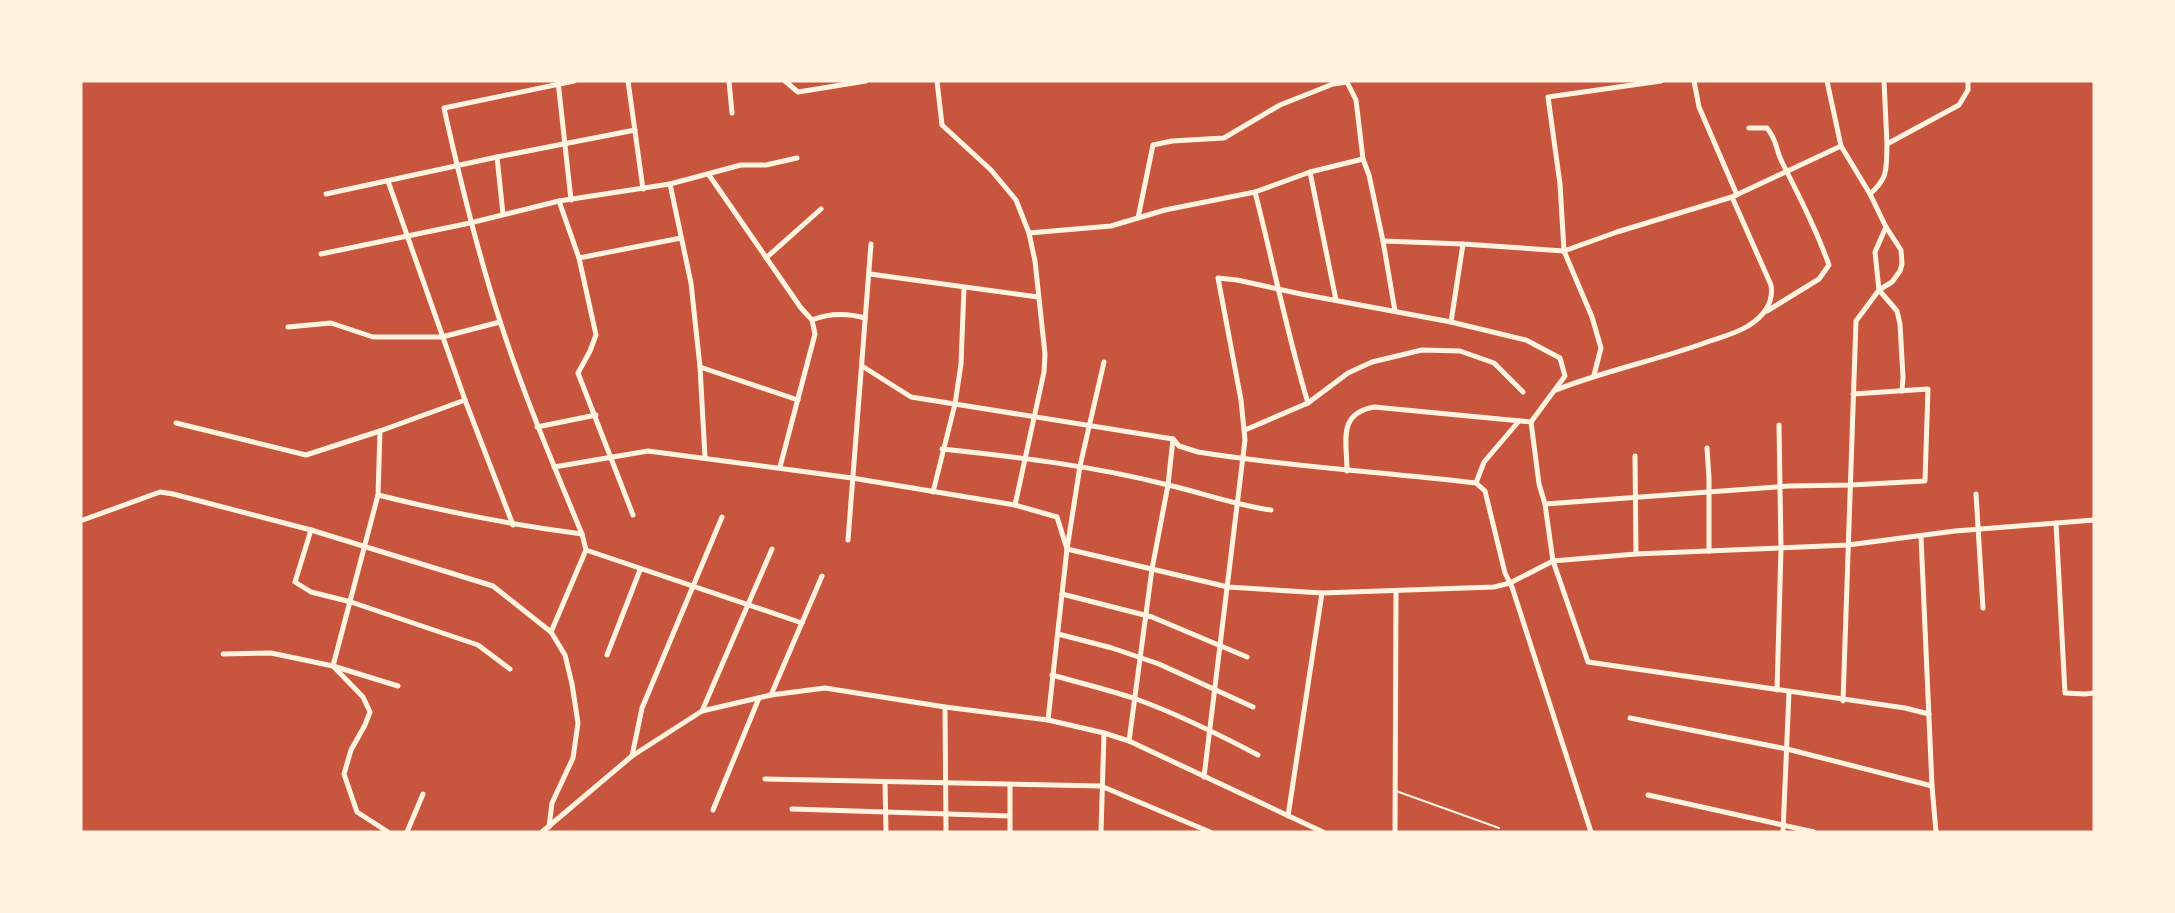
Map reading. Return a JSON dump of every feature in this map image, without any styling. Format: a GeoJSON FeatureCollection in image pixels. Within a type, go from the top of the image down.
{"type":"FeatureCollection","features":[{"type":"Feature","properties":{"kind":"street"},"geometry":{"type":"LineString","coordinates":[[551,632],[586,550],[582,534],[537,427],[500,322],[470,222],[444,108],[574,81]]}},
{"type":"Feature","properties":{"kind":"street"},"geometry":{"type":"LineString","coordinates":[[628,81],[643,189]]}},
{"type":"Feature","properties":{"kind":"street"},"geometry":{"type":"LineString","coordinates":[[729,81],[732,113]]}},
{"type":"Feature","properties":{"kind":"street"},"geometry":{"type":"LineString","coordinates":[[785,81],[798,92],[866,81]]}},
{"type":"Feature","properties":{"kind":"street"},"geometry":{"type":"LineString","coordinates":[[937,81],[942,125],[991,170],[1016,200],[1029,233],[1035,261],[1045,354],[1044,372],[1015,505]]}},
{"type":"Feature","properties":{"kind":"street"},"geometry":{"type":"LineString","coordinates":[[1594,375],[1601,348],[1592,317],[1564,251],[1560,184],[1548,97],[1660,81]]}},
{"type":"Feature","properties":{"kind":"street"},"geometry":{"type":"LineString","coordinates":[[1694,81],[1698,107],[1771,285],[1771,301],[1765,312]]}},
{"type":"Feature","properties":{"kind":"street"},"geometry":{"type":"LineString","coordinates":[[1827,81],[1841,146],[1870,194],[1881,219],[1901,250],[1902,264],[1892,282],[1879,290],[1856,321],[1843,701]]}},
{"type":"Feature","properties":{"kind":"street"},"geometry":{"type":"LineString","coordinates":[[1870,194],[1883,182],[1886,166],[1884,81]]}},
{"type":"Feature","properties":{"kind":"street"},"geometry":{"type":"LineString","coordinates":[[1887,144],[1959,105],[1968,90],[1968,81]]}},
{"type":"Feature","properties":{"kind":"street"},"geometry":{"type":"LineString","coordinates":[[1138,218],[1153,145],[1172,141],[1224,138],[1280,105],[1333,84],[1347,82],[1356,100],[1363,159],[1369,175],[1383,241],[1395,311]]}},
{"type":"Feature","properties":{"kind":"street"},"geometry":{"type":"LineString","coordinates":[[558,83],[571,200]]}},
{"type":"Feature","properties":{"kind":"street"},"geometry":{"type":"LineString","coordinates":[[1554,391],[1594,375],[1650,362],[1747,327],[1765,312],[1820,279],[1829,265],[1781,160],[1776,139],[1767,128],[1749,128]]}},
{"type":"Feature","properties":{"kind":"street"},"geometry":{"type":"LineString","coordinates":[[326,194],[634,130]]}},
{"type":"Feature","properties":{"kind":"street"},"geometry":{"type":"LineString","coordinates":[[1383,241],[1564,251],[1617,232],[1735,196],[1841,146]]}},
{"type":"Feature","properties":{"kind":"street"},"geometry":{"type":"LineString","coordinates":[[497,157],[503,214]]}},
{"type":"Feature","properties":{"kind":"street"},"geometry":{"type":"LineString","coordinates":[[321,254],[559,201],[643,189],[709,175],[741,165],[766,165],[797,158]]}},
{"type":"Feature","properties":{"kind":"street"},"geometry":{"type":"LineString","coordinates":[[1029,233],[1111,226],[1165,210],[1255,192],[1310,172],[1363,159]]}},
{"type":"Feature","properties":{"kind":"street"},"geometry":{"type":"LineString","coordinates":[[1310,172],[1336,300]]}},
{"type":"Feature","properties":{"kind":"street"},"geometry":{"type":"LineString","coordinates":[[709,175],[801,308],[812,320],[815,334],[780,467]]}},
{"type":"Feature","properties":{"kind":"street"},"geometry":{"type":"LineString","coordinates":[[388,181],[442,337],[513,525]]}},
{"type":"Feature","properties":{"kind":"street"},"geometry":{"type":"LineString","coordinates":[[670,184],[691,283],[700,367],[705,457]]}},
{"type":"Feature","properties":{"kind":"street"},"geometry":{"type":"LineString","coordinates":[[1255,192],[1308,403]]}},
{"type":"Feature","properties":{"kind":"street"},"geometry":{"type":"LineString","coordinates":[[559,201],[579,258],[596,335],[578,373],[633,516]]}},
{"type":"Feature","properties":{"kind":"street"},"geometry":{"type":"LineString","coordinates":[[766,258],[821,209]]}},
{"type":"Feature","properties":{"kind":"street"},"geometry":{"type":"LineString","coordinates":[[1886,227],[1875,252],[1879,290],[1897,311],[1903,377],[1902,391]]}},
{"type":"Feature","properties":{"kind":"street"},"geometry":{"type":"LineString","coordinates":[[579,258],[681,238]]}},
{"type":"Feature","properties":{"kind":"street"},"geometry":{"type":"LineString","coordinates":[[848,540],[871,244]]}},
{"type":"Feature","properties":{"kind":"street"},"geometry":{"type":"LineString","coordinates":[[1451,322],[1463,244]]}},
{"type":"Feature","properties":{"kind":"street"},"geometry":{"type":"LineString","coordinates":[[870,274],[1038,297]]}},
{"type":"Feature","properties":{"kind":"street"},"geometry":{"type":"LineString","coordinates":[[1204,777],[1244,459],[1245,430],[1218,278],[1451,322],[1526,340],[1560,358],[1565,376],[1531,422],[1553,561],[1588,662],[1843,701],[1905,708],[1929,714]]}},
{"type":"Feature","properties":{"kind":"street"},"geometry":{"type":"LineString","coordinates":[[933,492],[955,404],[961,364],[964,288]]}},
{"type":"Feature","properties":{"kind":"street"},"geometry":{"type":"LineString","coordinates":[[812,320],[826,314],[866,318]]}},
{"type":"Feature","properties":{"kind":"street"},"geometry":{"type":"LineString","coordinates":[[288,327],[331,323],[363,335],[442,337],[500,322]]}},
{"type":"Feature","properties":{"kind":"street"},"geometry":{"type":"LineString","coordinates":[[1245,430],[1308,403],[1348,373],[1372,362],[1422,350],[1460,351],[1494,363],[1523,392]]}},
{"type":"Feature","properties":{"kind":"street"},"geometry":{"type":"LineString","coordinates":[[1048,720],[1067,549],[1080,466],[1104,362]]}},
{"type":"Feature","properties":{"kind":"street"},"geometry":{"type":"LineString","coordinates":[[862,366],[911,397],[1173,439],[1187,450],[1347,471],[1392,473],[1476,483],[1485,491],[1505,573],[1591,832]]}},
{"type":"Feature","properties":{"kind":"street"},"geometry":{"type":"LineString","coordinates":[[700,367],[798,400]]}},
{"type":"Feature","properties":{"kind":"street"},"geometry":{"type":"LineString","coordinates":[[1545,504],[1780,487],[1851,486],[1925,481],[1928,389],[1853,394]]}},
{"type":"Feature","properties":{"kind":"street"},"geometry":{"type":"LineString","coordinates":[[177,423],[306,454],[380,431],[465,400]]}},
{"type":"Feature","properties":{"kind":"street"},"geometry":{"type":"LineString","coordinates":[[1347,471],[1348,423],[1352,416],[1365,409],[1374,407],[1531,422]]}},
{"type":"Feature","properties":{"kind":"street"},"geometry":{"type":"LineString","coordinates":[[537,427],[596,415]]}},
{"type":"Feature","properties":{"kind":"street"},"geometry":{"type":"LineString","coordinates":[[1476,483],[1484,462],[1519,421]]}},
{"type":"Feature","properties":{"kind":"street"},"geometry":{"type":"LineString","coordinates":[[1777,690],[1781,549],[1779,425]]}},
{"type":"Feature","properties":{"kind":"street"},"geometry":{"type":"LineString","coordinates":[[333,666],[378,495],[380,431]]}},
{"type":"Feature","properties":{"kind":"street"},"geometry":{"type":"LineString","coordinates":[[1129,741],[1152,570],[1168,485],[1173,439]]}},
{"type":"Feature","properties":{"kind":"street"},"geometry":{"type":"LineString","coordinates":[[1707,448],[1709,551]]}},
{"type":"Feature","properties":{"kind":"street"},"geometry":{"type":"LineString","coordinates":[[942,449],[1026,457],[1080,466],[1168,485],[1238,505],[1271,510]]}},
{"type":"Feature","properties":{"kind":"street"},"geometry":{"type":"LineString","coordinates":[[554,467],[648,451],[852,478],[1015,505],[1057,517],[1067,549]]}},
{"type":"Feature","properties":{"kind":"street"},"geometry":{"type":"LineString","coordinates":[[1635,456],[1636,555]]}},
{"type":"Feature","properties":{"kind":"street"},"geometry":{"type":"LineString","coordinates":[[83,520],[160,492],[311,530],[493,586],[551,632],[565,655],[572,684],[578,723],[573,758],[552,803],[549,826]]}},
{"type":"Feature","properties":{"kind":"street"},"geometry":{"type":"LineString","coordinates":[[1976,494],[1983,608]]}},
{"type":"Feature","properties":{"kind":"street"},"geometry":{"type":"LineString","coordinates":[[378,495],[513,525],[582,534]]}},
{"type":"Feature","properties":{"kind":"street"},"geometry":{"type":"LineString","coordinates":[[632,756],[642,708],[723,517]]}},
{"type":"Feature","properties":{"kind":"street"},"geometry":{"type":"LineString","coordinates":[[1067,549],[1228,587],[1322,593],[1396,591],[1494,587],[1510,583],[1553,561],[1848,545],[2094,520]]}},
{"type":"Feature","properties":{"kind":"street"},"geometry":{"type":"LineString","coordinates":[[2056,523],[2065,693],[2094,693]]}},
{"type":"Feature","properties":{"kind":"street"},"geometry":{"type":"LineString","coordinates":[[311,530],[295,582],[310,592],[351,602],[478,645],[510,669]]}},
{"type":"Feature","properties":{"kind":"street"},"geometry":{"type":"LineString","coordinates":[[1921,537],[1936,832]]}},
{"type":"Feature","properties":{"kind":"street"},"geometry":{"type":"LineString","coordinates":[[702,711],[772,549]]}},
{"type":"Feature","properties":{"kind":"street"},"geometry":{"type":"LineString","coordinates":[[586,550],[802,623]]}},
{"type":"Feature","properties":{"kind":"street"},"geometry":{"type":"LineString","coordinates":[[607,655],[640,570]]}},
{"type":"Feature","properties":{"kind":"street"},"geometry":{"type":"LineString","coordinates":[[771,695],[822,576]]}},
{"type":"Feature","properties":{"kind":"street"},"geometry":{"type":"LineString","coordinates":[[1395,832],[1396,591]]}},
{"type":"Feature","properties":{"kind":"street"},"geometry":{"type":"LineString","coordinates":[[1288,816],[1322,593]]}},
{"type":"Feature","properties":{"kind":"street"},"geometry":{"type":"LineString","coordinates":[[1062,594],[1146,615],[1247,657]]}},
{"type":"Feature","properties":{"kind":"street"},"geometry":{"type":"LineString","coordinates":[[1058,634],[1160,664],[1253,707]]}},
{"type":"Feature","properties":{"kind":"street"},"geometry":{"type":"LineString","coordinates":[[223,654],[271,653],[333,666],[398,686]]}},
{"type":"Feature","properties":{"kind":"street"},"geometry":{"type":"LineString","coordinates":[[333,666],[363,697],[370,712],[351,750],[344,774],[357,812],[388,832]]}},
{"type":"Feature","properties":{"kind":"street"},"geometry":{"type":"LineString","coordinates":[[1053,675],[1134,699],[1210,730],[1258,754]]}},
{"type":"Feature","properties":{"kind":"street"},"geometry":{"type":"LineString","coordinates":[[542,832],[632,756],[702,711],[771,695],[825,688],[1048,720],[1104,733],[1129,741],[1323,832]]}},
{"type":"Feature","properties":{"kind":"street"},"geometry":{"type":"LineString","coordinates":[[1784,829],[1789,692]]}},
{"type":"Feature","properties":{"kind":"street"},"geometry":{"type":"LineString","coordinates":[[713,810],[759,698]]}},
{"type":"Feature","properties":{"kind":"street"},"geometry":{"type":"LineString","coordinates":[[945,707],[946,832]]}},
{"type":"Feature","properties":{"kind":"street"},"geometry":{"type":"LineString","coordinates":[[1630,718],[1787,749],[1932,786]]}},
{"type":"Feature","properties":{"kind":"street"},"geometry":{"type":"LineString","coordinates":[[1101,832],[1104,733]]}},
{"type":"Feature","properties":{"kind":"street"},"geometry":{"type":"LineString","coordinates":[[765,779],[1101,786],[1210,832]]}},
{"type":"Feature","properties":{"kind":"street"},"geometry":{"type":"LineString","coordinates":[[885,782],[886,832]]}},
{"type":"Feature","properties":{"kind":"street"},"geometry":{"type":"LineString","coordinates":[[1010,785],[1010,832]]}},
{"type":"Feature","properties":{"kind":"street"},"geometry":{"type":"LineString","coordinates":[[407,832],[423,794]]}},
{"type":"Feature","properties":{"kind":"street"},"geometry":{"type":"LineString","coordinates":[[1648,795],[1784,829],[1814,832]]}},
{"type":"Feature","properties":{"kind":"street"},"geometry":{"type":"LineString","coordinates":[[792,809],[1010,816]]}},
{"type":"Feature","properties":{"kind":"lane"},"geometry":{"type":"LineString","coordinates":[[1396,791],[1499,828]]}}]}
